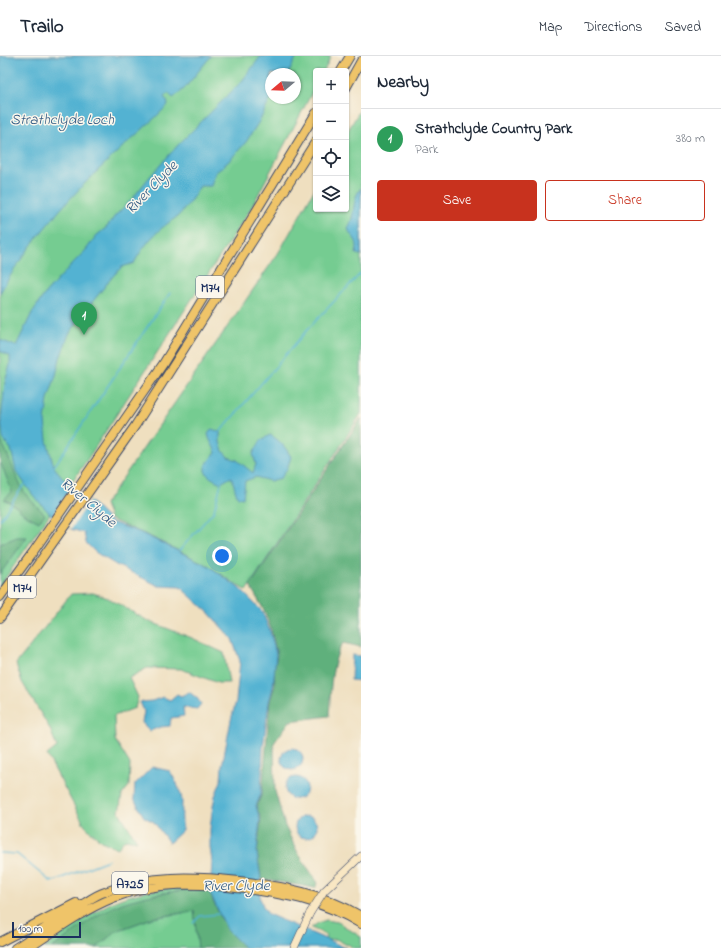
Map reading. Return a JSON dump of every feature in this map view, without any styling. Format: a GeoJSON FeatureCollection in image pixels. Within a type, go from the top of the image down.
{"type":"FeatureCollection","features":[{"type":"Feature","properties":{"kind":"highway"},"geometry":{"type":"LineString","coordinates":[[343,68],[350,56]]}},
{"type":"Feature","properties":{"kind":"highway"},"geometry":{"type":"LineString","coordinates":[[349,83],[361,61]]}},
{"type":"Feature","properties":{"kind":"highway"},"geometry":{"type":"LineString","coordinates":[[349,90],[361,72]]}},
{"type":"Feature","properties":{"kind":"highway","name":"M74"},"geometry":{"type":"LineString","coordinates":[[0,597],[33,552],[163,364],[313,118]]}},
{"type":"Feature","properties":{"kind":"highway","name":"M74"},"geometry":{"type":"LineString","coordinates":[[0,618],[108,466],[313,146]]}},
{"type":"Feature","properties":{"kind":"highway","name":"A725"},"geometry":{"type":"LineString","coordinates":[[0,942],[67,906],[103,892],[130,883],[173,877],[193,881],[317,895],[340,904],[361,916]]}},
{"type":"Feature","properties":{"kind":"highway","name":"A725"},"geometry":{"type":"LineString","coordinates":[[29,948],[90,909],[113,898],[137,891],[193,881]]}},
{"type":"Feature","properties":{"kind":"highway","name":"A725"},"geometry":{"type":"LineString","coordinates":[[277,890],[323,905],[361,924]]}},
{"type":"Feature","properties":{"kind":"highway","name":"A725"},"geometry":{"type":"LineString","coordinates":[[15,948],[72,910],[103,892]]}},
{"type":"Feature","properties":{"kind":"highway"},"geometry":{"type":"LineString","coordinates":[[38,948],[76,921],[90,909]]}},
{"type":"Feature","properties":{"kind":"main road"},"geometry":{"type":"LineString","coordinates":[[294,948],[310,914],[324,890],[361,856]]}},
{"type":"Feature","properties":{"kind":"main road"},"geometry":{"type":"LineString","coordinates":[[345,871],[361,862]]}},
{"type":"Feature","properties":{"kind":"green space"},"geometry":{"type":"Polygon","coordinates":[[[0,56],[331,56],[325,68],[313,68],[313,91],[250,210],[87,460],[0,586],[0,56]]]}},
{"type":"Feature","properties":{"kind":"green space"},"geometry":{"type":"Polygon","coordinates":[[[361,108],[361,414],[246,591],[209,566],[151,537],[110,519],[105,504],[279,252],[313,192],[313,212],[349,212],[349,129],[361,108]]]}},
{"type":"Feature","properties":{"kind":"green space"},"geometry":{"type":"Polygon","coordinates":[[[361,418],[361,647],[343,643],[339,651],[333,669],[329,716],[290,721],[274,743],[275,791],[285,826],[298,853],[318,883],[315,888],[261,879],[257,853],[261,818],[256,807],[262,794],[270,701],[275,685],[274,671],[277,655],[271,629],[264,610],[250,586],[361,418]]]}},
{"type":"Feature","properties":{"kind":"green space"},"geometry":{"type":"Polygon","coordinates":[[[0,439],[27,496],[45,514],[39,522],[24,514],[4,499],[12,492],[0,461],[0,439]]]}},
{"type":"Feature","properties":{"kind":"green space"},"geometry":{"type":"Polygon","coordinates":[[[17,537],[27,537],[0,574],[0,544],[17,537]]]}},
{"type":"Feature","properties":{"kind":"green space"},"geometry":{"type":"Polygon","coordinates":[[[93,593],[108,598],[148,621],[192,638],[224,653],[229,683],[218,683],[181,669],[147,668],[129,678],[138,697],[135,708],[114,716],[115,740],[130,764],[129,786],[122,795],[119,812],[137,841],[125,839],[118,848],[101,841],[85,826],[47,755],[57,747],[50,729],[22,682],[16,664],[71,594],[93,593]]]}},
{"type":"Feature","properties":{"kind":"green space"},"geometry":{"type":"Polygon","coordinates":[[[176,888],[192,889],[156,894],[95,918],[52,948],[44,948],[86,918],[113,902],[136,894],[176,888]]]}},
{"type":"Feature","properties":{"kind":"green space"},"geometry":{"type":"Polygon","coordinates":[[[194,889],[210,890],[213,901],[227,930],[245,948],[198,948],[194,911],[152,918],[116,931],[96,948],[52,948],[94,917],[122,903],[148,896],[194,889]]]}},
{"type":"Feature","properties":{"kind":"green space"},"geometry":{"type":"Polygon","coordinates":[[[195,911],[198,948],[96,948],[116,931],[152,918],[195,911]]]}},
{"type":"Feature","properties":{"kind":"green space"},"geometry":{"type":"Polygon","coordinates":[[[326,920],[338,922],[361,937],[361,948],[353,948],[336,939],[325,939],[327,935],[311,928],[326,920]]]}},
{"type":"Feature","properties":{"kind":"water","name":"Strathclyde Loch"},"geometry":{"type":"Polygon","coordinates":[[[0,56],[211,56],[184,89],[173,98],[168,93],[164,97],[168,105],[82,186],[37,237],[11,274],[0,293],[0,56]]]}},
{"type":"Feature","properties":{"kind":"water","name":"River Clyde"},"geometry":{"type":"Polygon","coordinates":[[[261,56],[297,56],[291,68],[265,68],[265,104],[268,104],[246,142],[228,162],[215,173],[211,186],[200,186],[181,213],[154,235],[134,263],[122,267],[113,276],[69,334],[48,399],[45,421],[47,441],[54,467],[71,488],[90,501],[111,522],[139,532],[209,566],[239,588],[262,611],[270,631],[276,654],[273,687],[269,702],[263,747],[261,794],[256,806],[260,819],[257,853],[261,879],[260,898],[268,914],[346,948],[245,948],[227,930],[210,893],[212,862],[210,829],[215,796],[221,781],[222,766],[236,701],[240,661],[232,639],[209,613],[180,587],[159,586],[116,565],[95,552],[86,543],[84,533],[71,529],[52,516],[32,494],[16,471],[11,449],[3,439],[1,420],[5,382],[10,365],[10,356],[0,351],[0,340],[16,346],[32,313],[44,295],[86,250],[96,236],[107,227],[115,216],[133,198],[179,144],[242,81],[261,56]]]}},
{"type":"Feature","properties":{"kind":"water"},"geometry":{"type":"Polygon","coordinates":[[[361,188],[361,255],[356,254],[357,244],[348,228],[352,218],[356,197],[361,188]]]}},
{"type":"Feature","properties":{"kind":"water"},"geometry":{"type":"Polygon","coordinates":[[[212,429],[220,432],[220,442],[223,451],[228,457],[237,460],[253,473],[256,464],[253,454],[261,440],[270,435],[282,444],[291,457],[287,469],[281,478],[270,481],[256,477],[245,481],[243,498],[238,497],[231,477],[221,483],[206,474],[205,467],[216,453],[208,434],[212,429]]]}},
{"type":"Feature","properties":{"kind":"water"},"geometry":{"type":"Polygon","coordinates":[[[352,655],[361,656],[361,681],[351,680],[352,655]]]}},
{"type":"Feature","properties":{"kind":"water"},"geometry":{"type":"Polygon","coordinates":[[[189,692],[197,698],[201,704],[197,709],[183,707],[184,716],[171,718],[170,726],[160,727],[150,731],[142,723],[144,711],[140,702],[152,701],[163,697],[170,700],[177,694],[181,696],[189,692]]]}},
{"type":"Feature","properties":{"kind":"water"},"geometry":{"type":"Polygon","coordinates":[[[292,748],[300,751],[303,759],[300,767],[292,770],[284,767],[281,759],[284,751],[292,748]]]}},
{"type":"Feature","properties":{"kind":"water"},"geometry":{"type":"Polygon","coordinates":[[[152,767],[170,771],[178,785],[182,801],[183,830],[169,843],[154,822],[144,817],[134,799],[135,784],[152,767]]]}},
{"type":"Feature","properties":{"kind":"water"},"geometry":{"type":"Polygon","coordinates":[[[296,777],[304,780],[307,788],[304,796],[296,799],[288,796],[285,788],[288,780],[296,777]]]}},
{"type":"Feature","properties":{"kind":"water"},"geometry":{"type":"Polygon","coordinates":[[[306,816],[314,819],[317,827],[314,835],[306,838],[298,835],[295,827],[298,819],[306,816]]]}},
{"type":"Feature","properties":{"kind":"pier"},"geometry":{"type":"Polygon","coordinates":[[[71,488],[90,501],[71,529],[52,516],[71,488]]]}},
{"type":"Feature","properties":{"kind":"waterway"},"geometry":{"type":"LineString","coordinates":[[220,432],[307,330],[361,273]]}},
{"type":"Feature","properties":{"kind":"waterway"},"geometry":{"type":"LineString","coordinates":[[53,468],[170,293]]}},
{"type":"Feature","properties":{"kind":"waterway"},"geometry":{"type":"LineString","coordinates":[[0,520],[23,486],[27,483]]}},
{"type":"Feature","properties":{"kind":"waterway"},"geometry":{"type":"LineString","coordinates":[[179,551],[214,511],[221,483]]}},
{"type":"Feature","properties":{"kind":"waterway"},"geometry":{"type":"LineString","coordinates":[[0,853],[17,854],[51,882],[108,860]]}},
{"type":"Feature","properties":{"kind":"waterway"},"geometry":{"type":"LineString","coordinates":[[193,923],[200,916],[219,914]]}},
{"type":"Feature","properties":{"kind":"place","name":"Strathclyde Country Park"},"geometry":{"type":"Point","coordinates":[84,335]}}]}
